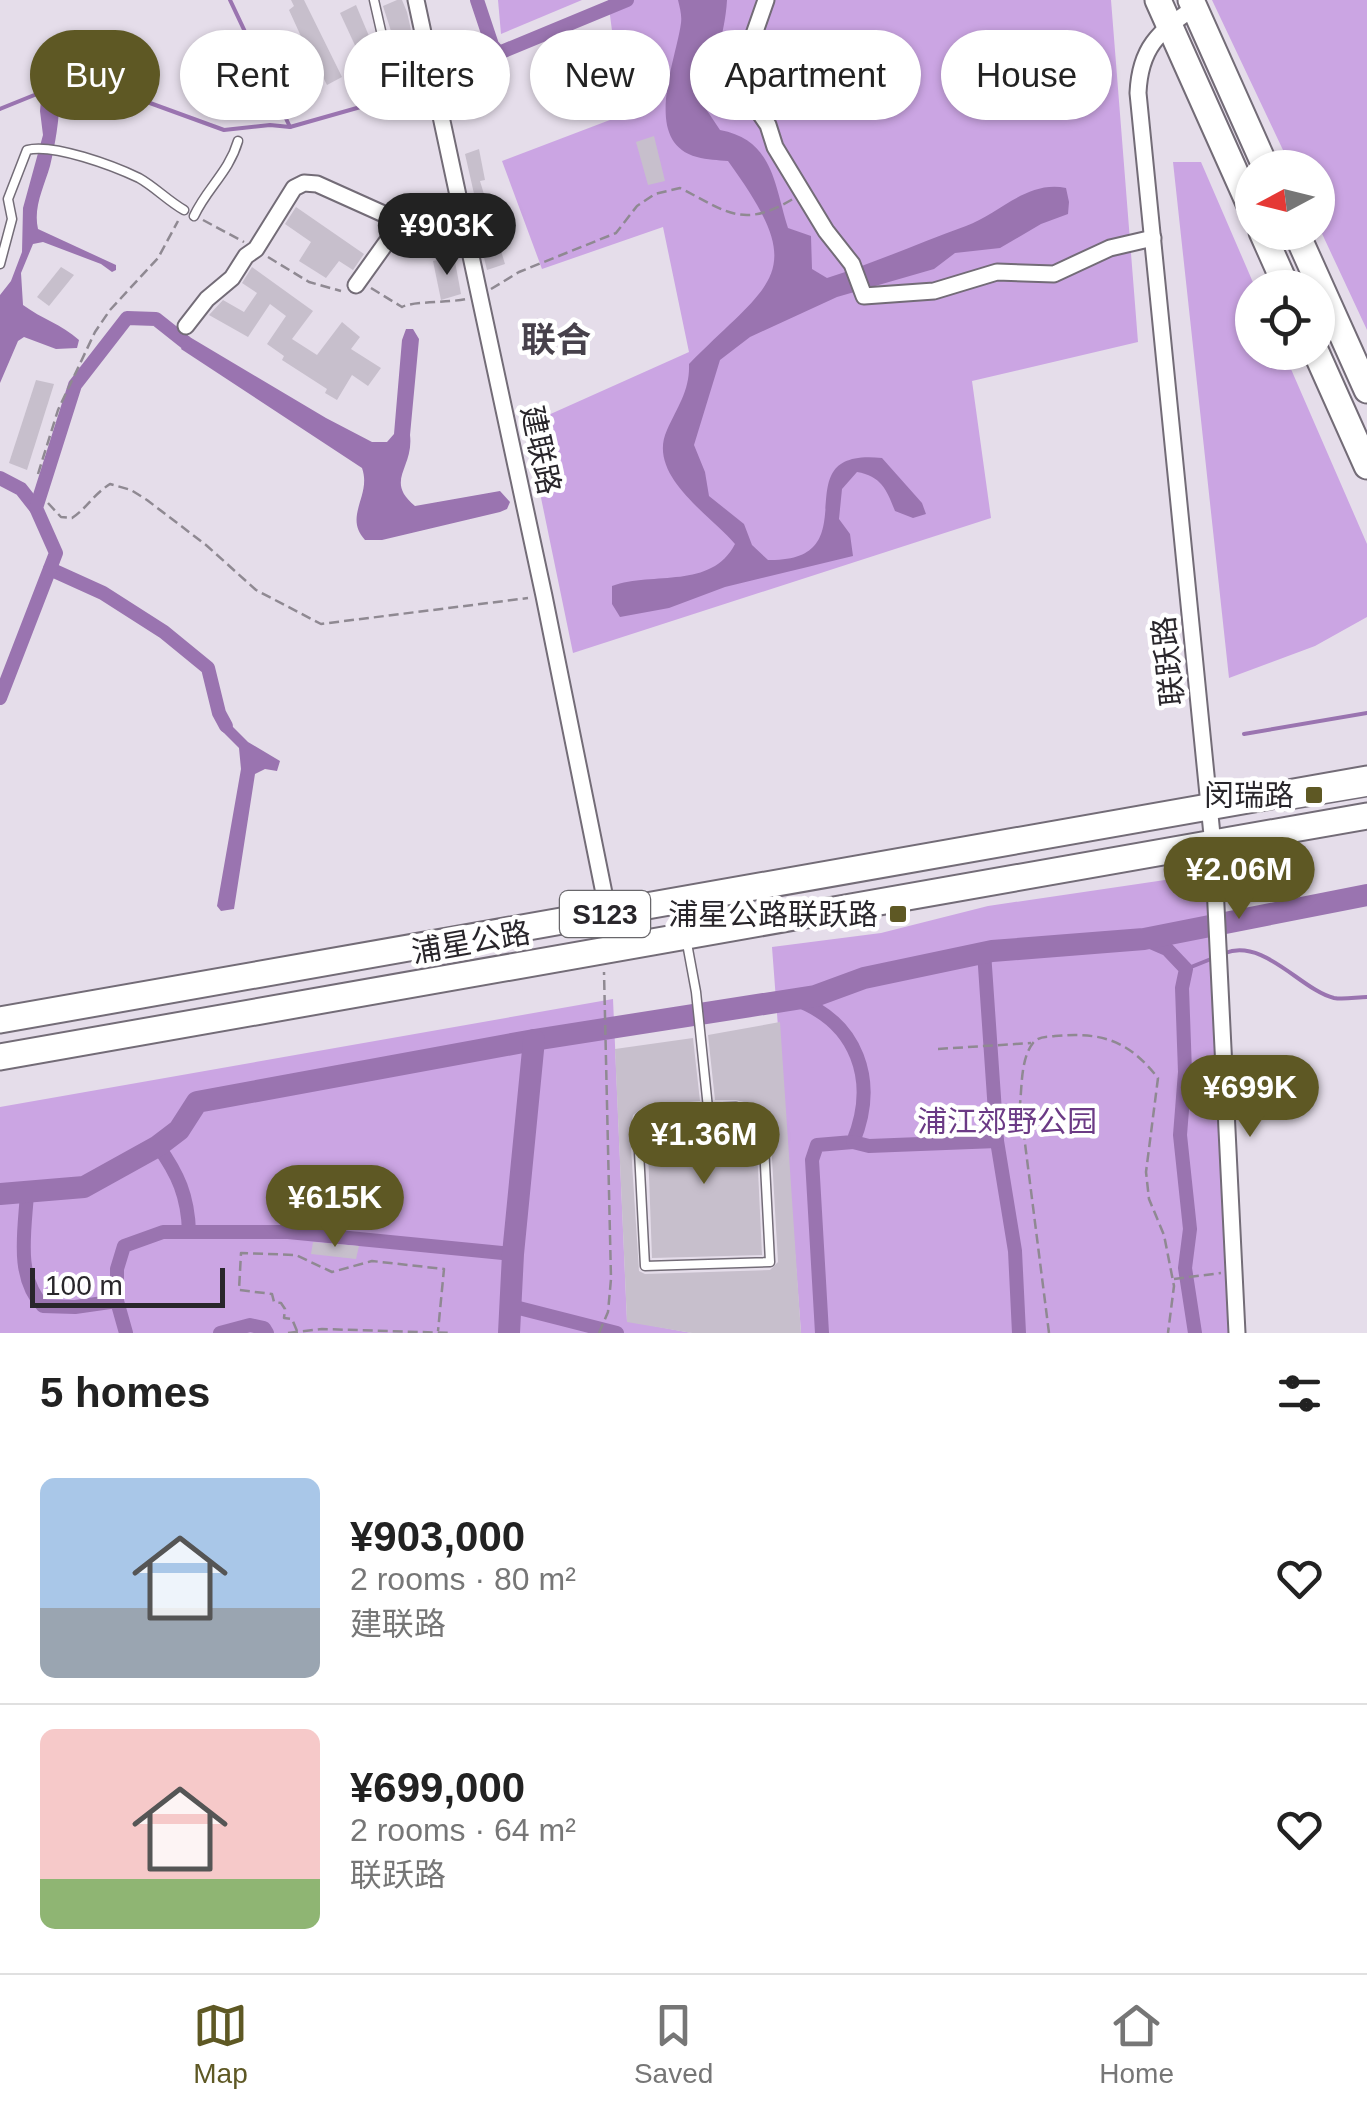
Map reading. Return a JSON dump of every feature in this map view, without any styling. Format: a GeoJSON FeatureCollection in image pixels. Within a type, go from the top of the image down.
{"type":"FeatureCollection","features":[{"type":"Feature","properties":{"kind":"main road"},"geometry":{"type":"LineString","coordinates":[[1158,0],[1235,172]]}},
{"type":"Feature","properties":{"kind":"main road"},"geometry":{"type":"LineString","coordinates":[[1192,4],[1258,150]]}},
{"type":"Feature","properties":{"kind":"main road"},"geometry":{"type":"LineString","coordinates":[[1304,250],[1367,390]]}},
{"type":"Feature","properties":{"kind":"main road"},"geometry":{"type":"LineString","coordinates":[[1324,370],[1367,466]]}},
{"type":"Feature","properties":{"kind":"main road","name":"浦星公路"},"geometry":{"type":"LineString","coordinates":[[0,1020],[1367,779]]}},
{"type":"Feature","properties":{"kind":"main road","name":"浦星公路"},"geometry":{"type":"LineString","coordinates":[[0,1057],[1367,816]]}},
{"type":"Feature","properties":{"kind":"street","name":"建联路"},"geometry":{"type":"LineString","coordinates":[[416,0],[422,30]]}},
{"type":"Feature","properties":{"kind":"street"},"geometry":{"type":"LineString","coordinates":[[766,0],[750,51],[746,94],[768,125],[775,146],[826,231],[852,264],[864,296],[934,290],[998,272],[1054,274],[1110,248],[1152,238]]}},
{"type":"Feature","properties":{"kind":"street","name":"联跃路"},"geometry":{"type":"LineString","coordinates":[[1192,4],[1146,52],[1139,66],[1138,92],[1210,807],[1237,1333]]}},
{"type":"Feature","properties":{"kind":"street","name":"建联路"},"geometry":{"type":"LineString","coordinates":[[442,120],[608,913]]}},
{"type":"Feature","properties":{"kind":"street"},"geometry":{"type":"LineString","coordinates":[[186,326],[207,298],[232,278],[246,256],[256,249],[294,188],[304,183],[317,184],[426,233],[448,234],[465,228]]}},
{"type":"Feature","properties":{"kind":"street"},"geometry":{"type":"LineString","coordinates":[[356,285],[401,222]]}},
{"type":"Feature","properties":{"kind":"lane"},"geometry":{"type":"LineString","coordinates":[[374,0],[381,30]]}},
{"type":"Feature","properties":{"kind":"lane"},"geometry":{"type":"LineString","coordinates":[[194,216],[206,192],[225,172],[238,141]]}},
{"type":"Feature","properties":{"kind":"lane"},"geometry":{"type":"LineString","coordinates":[[0,264],[12,219],[7,206],[26,150],[37,147],[86,158],[142,180],[184,210]]}},
{"type":"Feature","properties":{"kind":"lane"},"geometry":{"type":"LineString","coordinates":[[1280,807],[1367,792]]}},
{"type":"Feature","properties":{"kind":"lane"},"geometry":{"type":"LineString","coordinates":[[1210,807],[1246,811]]}},
{"type":"Feature","properties":{"kind":"lane"},"geometry":{"type":"LineString","coordinates":[[685,938],[696,992],[708,1108]]}},
{"type":"Feature","properties":{"kind":"lane"},"geometry":{"type":"LineString","coordinates":[[736,1107],[757,1113],[764,1126],[770,1262],[646,1266],[640,1118],[646,1113],[708,1108],[736,1107]]}},
{"type":"Feature","properties":{"kind":"path"},"geometry":{"type":"LineString","coordinates":[[194,216],[310,282],[339,292],[364,284],[402,307],[410,302],[442,304],[480,296],[520,272],[616,233],[637,206],[655,194],[680,188],[742,218],[772,212],[804,193]]}},
{"type":"Feature","properties":{"kind":"path"},"geometry":{"type":"LineString","coordinates":[[38,474],[58,410],[95,332],[158,258],[184,210]]}},
{"type":"Feature","properties":{"kind":"path"},"geometry":{"type":"LineString","coordinates":[[48,503],[61,517],[72,518],[84,510],[92,495],[110,484],[131,490],[206,545],[256,590],[321,624],[544,596]]}},
{"type":"Feature","properties":{"kind":"path"},"geometry":{"type":"LineString","coordinates":[[599,1333],[608,1312],[611,1279],[603,952]]}},
{"type":"Feature","properties":{"kind":"path"},"geometry":{"type":"LineString","coordinates":[[1050,1333],[1020,1104],[1023,1070],[1032,1043],[1040,1037],[1060,1036],[1107,1038],[1143,1059],[1158,1078],[1146,1172],[1149,1199],[1164,1235],[1172,1279],[1168,1333]]}},
{"type":"Feature","properties":{"kind":"path"},"geometry":{"type":"LineString","coordinates":[[938,1049],[1032,1043]]}},
{"type":"Feature","properties":{"kind":"path"},"geometry":{"type":"LineString","coordinates":[[297,1331],[292,1319],[284,1318],[285,1309],[274,1302],[272,1294],[240,1290],[241,1252],[296,1255],[332,1272],[372,1261],[444,1269],[438,1331]]}},
{"type":"Feature","properties":{"kind":"path"},"geometry":{"type":"LineString","coordinates":[[1172,1279],[1228,1272]]}},
{"type":"Feature","properties":{"kind":"path"},"geometry":{"type":"LineString","coordinates":[[288,1333],[452,1333]]}},
{"type":"Feature","properties":{"kind":"green space"},"geometry":{"type":"Polygon","coordinates":[[[498,0],[582,0],[510,30],[501,30],[498,0]]]}},
{"type":"Feature","properties":{"kind":"green space"},"geometry":{"type":"Polygon","coordinates":[[[608,0],[1111,0],[1138,342],[972,381],[991,518],[573,653],[526,425],[689,352],[663,227],[542,269],[502,161],[610,120],[670,120],[670,30],[612,30],[608,0]]]}},
{"type":"Feature","properties":{"kind":"green space"},"geometry":{"type":"Polygon","coordinates":[[[1212,0],[1367,0],[1367,330],[1330,250],[1335,250],[1335,150],[1283,150],[1212,0]]]}},
{"type":"Feature","properties":{"kind":"green space"},"geometry":{"type":"Polygon","coordinates":[[[1173,162],[1201,162],[1235,241],[1235,250],[1239,250],[1248,270],[1235,270],[1235,370],[1291,370],[1367,544],[1367,617],[1315,646],[1229,678],[1173,162]]]}},
{"type":"Feature","properties":{"kind":"green space","name":"浦江郊野公园"},"geometry":{"type":"Polygon","coordinates":[[[1192,876],[1210,889],[1231,1333],[801,1333],[772,947],[881,933],[988,906],[1192,876]]]}},
{"type":"Feature","properties":{"kind":"green space"},"geometry":{"type":"Polygon","coordinates":[[[613,999],[627,1321],[692,1333],[0,1333],[0,1107],[613,999]]]}},
{"type":"Feature","properties":{"kind":"shaded area"},"geometry":{"type":"Polygon","coordinates":[[[678,0],[727,0],[722,30],[690,30],[690,120],[713,120],[720,130],[738,135],[761,154],[769,166],[788,228],[811,236],[812,269],[827,278],[978,221],[1039,189],[1066,188],[1068,214],[1041,224],[1000,248],[955,253],[934,269],[837,297],[750,337],[720,360],[694,445],[709,496],[744,524],[752,545],[768,560],[799,556],[816,543],[823,526],[828,486],[835,470],[851,459],[882,458],[922,503],[926,514],[913,518],[895,511],[882,485],[857,472],[842,489],[839,519],[850,534],[853,556],[725,587],[669,608],[620,617],[612,604],[612,586],[697,574],[725,558],[735,544],[673,479],[663,447],[685,390],[689,364],[760,292],[771,273],[774,253],[769,229],[754,199],[728,161],[697,157],[680,148],[670,135],[666,120],[670,120],[670,73],[681,15],[678,0]]]}},
{"type":"Feature","properties":{"kind":"shaded area"},"geometry":{"type":"Polygon","coordinates":[[[41,120],[58,120],[38,205],[38,229],[116,265],[116,270],[112,272],[43,242],[33,244],[21,273],[23,305],[79,340],[77,348],[56,349],[24,337],[18,341],[0,383],[0,295],[11,281],[22,252],[23,208],[43,135],[41,120]]]}},
{"type":"Feature","properties":{"kind":"shaded area"},"geometry":{"type":"Polygon","coordinates":[[[406,329],[413,329],[419,339],[410,447],[401,481],[406,497],[415,506],[500,491],[510,502],[500,512],[382,540],[365,540],[359,531],[362,468],[181,349],[188,336],[326,418],[372,442],[387,442],[394,434],[406,329]]]}},
{"type":"Feature","properties":{"kind":"shaded area"},"geometry":{"type":"Polygon","coordinates":[[[229,723],[248,742],[280,761],[277,771],[265,769],[255,774],[234,909],[221,911],[217,906],[241,769],[239,748],[222,731],[229,723]]]}},
{"type":"Feature","properties":{"kind":"building"},"geometry":{"type":"Polygon","coordinates":[[[291,0],[304,0],[319,30],[298,30],[289,10],[294,6],[291,0]]]}},
{"type":"Feature","properties":{"kind":"building"},"geometry":{"type":"Polygon","coordinates":[[[402,0],[411,30],[391,30],[383,6],[402,0]]]}},
{"type":"Feature","properties":{"kind":"building"},"geometry":{"type":"Polygon","coordinates":[[[356,5],[366,30],[348,30],[340,13],[356,5]]]}},
{"type":"Feature","properties":{"kind":"building"},"geometry":{"type":"Polygon","coordinates":[[[324,41],[342,77],[327,85],[324,79],[324,41]]]}},
{"type":"Feature","properties":{"kind":"building"},"geometry":{"type":"Polygon","coordinates":[[[654,136],[665,181],[648,185],[636,142],[654,136]]]}},
{"type":"Feature","properties":{"kind":"building"},"geometry":{"type":"Polygon","coordinates":[[[479,149],[485,180],[480,181],[505,264],[487,270],[470,200],[475,198],[465,154],[479,149]]]}},
{"type":"Feature","properties":{"kind":"building"},"geometry":{"type":"Polygon","coordinates":[[[296,207],[364,254],[353,270],[339,261],[326,278],[299,261],[311,242],[285,224],[296,207]]]}},
{"type":"Feature","properties":{"kind":"building"},"geometry":{"type":"Polygon","coordinates":[[[454,256],[461,294],[441,300],[433,261],[454,256]]]}},
{"type":"Feature","properties":{"kind":"building"},"geometry":{"type":"Polygon","coordinates":[[[61,267],[74,275],[49,306],[37,297],[61,267]]]}},
{"type":"Feature","properties":{"kind":"building"},"geometry":{"type":"Polygon","coordinates":[[[252,267],[313,311],[292,339],[317,355],[342,322],[360,337],[351,349],[381,368],[368,386],[352,375],[337,400],[325,393],[327,389],[282,360],[284,356],[267,344],[286,316],[270,304],[248,337],[209,315],[223,300],[244,312],[257,293],[242,283],[252,267]]]}},
{"type":"Feature","properties":{"kind":"building"},"geometry":{"type":"Polygon","coordinates":[[[36,380],[54,384],[27,470],[9,463],[36,380]]]}},
{"type":"Feature","properties":{"kind":"building"},"geometry":{"type":"Polygon","coordinates":[[[780,1022],[801,1333],[692,1333],[627,1322],[615,1049],[693,1038],[700,1101],[645,1106],[633,1115],[630,1132],[639,1271],[645,1274],[770,1270],[778,1262],[770,1124],[760,1106],[715,1100],[708,1035],[780,1022]]]}},
{"type":"Feature","properties":{"kind":"building"},"geometry":{"type":"Polygon","coordinates":[[[735,1115],[752,1119],[756,1128],[762,1255],[652,1258],[647,1121],[735,1115]]]}},
{"type":"Feature","properties":{"kind":"building"},"geometry":{"type":"Polygon","coordinates":[[[313,1242],[359,1246],[356,1259],[311,1254],[313,1242]]]}},
{"type":"Feature","properties":{"kind":"waterway"},"geometry":{"type":"LineString","coordinates":[[230,0],[290,127]]}},
{"type":"Feature","properties":{"kind":"waterway"},"geometry":{"type":"LineString","coordinates":[[477,0],[492,45],[499,53],[627,0]]}},
{"type":"Feature","properties":{"kind":"waterway"},"geometry":{"type":"LineString","coordinates":[[0,109],[69,81],[117,91],[224,130],[290,127],[344,112]]}},
{"type":"Feature","properties":{"kind":"waterway"},"geometry":{"type":"LineString","coordinates":[[0,698],[56,553],[36,508],[75,385],[127,318],[156,319],[185,342]]}},
{"type":"Feature","properties":{"kind":"waterway"},"geometry":{"type":"LineString","coordinates":[[0,478],[21,489],[36,508]]}},
{"type":"Feature","properties":{"kind":"waterway"},"geometry":{"type":"LineString","coordinates":[[50,569],[103,593],[164,632],[208,668],[226,726]]}},
{"type":"Feature","properties":{"kind":"waterway"},"geometry":{"type":"LineString","coordinates":[[1244,734],[1367,713]]}},
{"type":"Feature","properties":{"kind":"waterway"},"geometry":{"type":"LineString","coordinates":[[0,1194],[84,1187],[158,1146],[179,1130],[197,1102],[534,1040],[815,996],[864,978],[992,951],[1144,939],[1367,895]]}},
{"type":"Feature","properties":{"kind":"waterway"},"geometry":{"type":"LineString","coordinates":[[1144,939],[1167,949],[1186,969],[1182,988],[1185,1072],[1180,1135],[1190,1229],[1185,1268],[1195,1333]]}},
{"type":"Feature","properties":{"kind":"waterway"},"geometry":{"type":"LineString","coordinates":[[984,952],[997,1141],[1015,1251],[1019,1333]]}},
{"type":"Feature","properties":{"kind":"waterway"},"geometry":{"type":"LineString","coordinates":[[1225,953],[1254,953],[1334,998],[1367,997]]}},
{"type":"Feature","properties":{"kind":"waterway"},"geometry":{"type":"LineString","coordinates":[[1186,969],[1216,957]]}},
{"type":"Feature","properties":{"kind":"waterway"},"geometry":{"type":"LineString","coordinates":[[794,999],[834,1022],[857,1056],[862,1076],[863,1097],[853,1142],[817,1145],[812,1160],[822,1333]]}},
{"type":"Feature","properties":{"kind":"waterway"},"geometry":{"type":"LineString","coordinates":[[509,1333],[534,1040]]}},
{"type":"Feature","properties":{"kind":"waterway"},"geometry":{"type":"LineString","coordinates":[[853,1142],[869,1146],[997,1141]]}},
{"type":"Feature","properties":{"kind":"waterway"},"geometry":{"type":"LineString","coordinates":[[158,1146],[181,1186],[189,1232]]}},
{"type":"Feature","properties":{"kind":"waterway"},"geometry":{"type":"LineString","coordinates":[[27,1193],[25,1267],[28,1281],[43,1306],[75,1307],[117,1301],[117,1269],[124,1246],[163,1232],[288,1232],[513,1254]]}},
{"type":"Feature","properties":{"kind":"waterway"},"geometry":{"type":"LineString","coordinates":[[117,1301],[126,1333]]}},
{"type":"Feature","properties":{"kind":"waterway"},"geometry":{"type":"LineString","coordinates":[[511,1306],[617,1333]]}},
{"type":"Feature","properties":{"kind":"waterway"},"geometry":{"type":"LineString","coordinates":[[220,1333],[250,1325],[264,1328],[267,1333]]}},
{"type":"Feature","properties":{"kind":"place","name":"闵瑞路"},"geometry":{"type":"Point","coordinates":[1314,795]}},
{"type":"Feature","properties":{"kind":"place","name":"浦星公路联跃路"},"geometry":{"type":"Point","coordinates":[898,914]}},
{"type":"Feature","properties":{"kind":"district","name":"联合"},"geometry":{"type":"Point","coordinates":[556,339]}}]}
